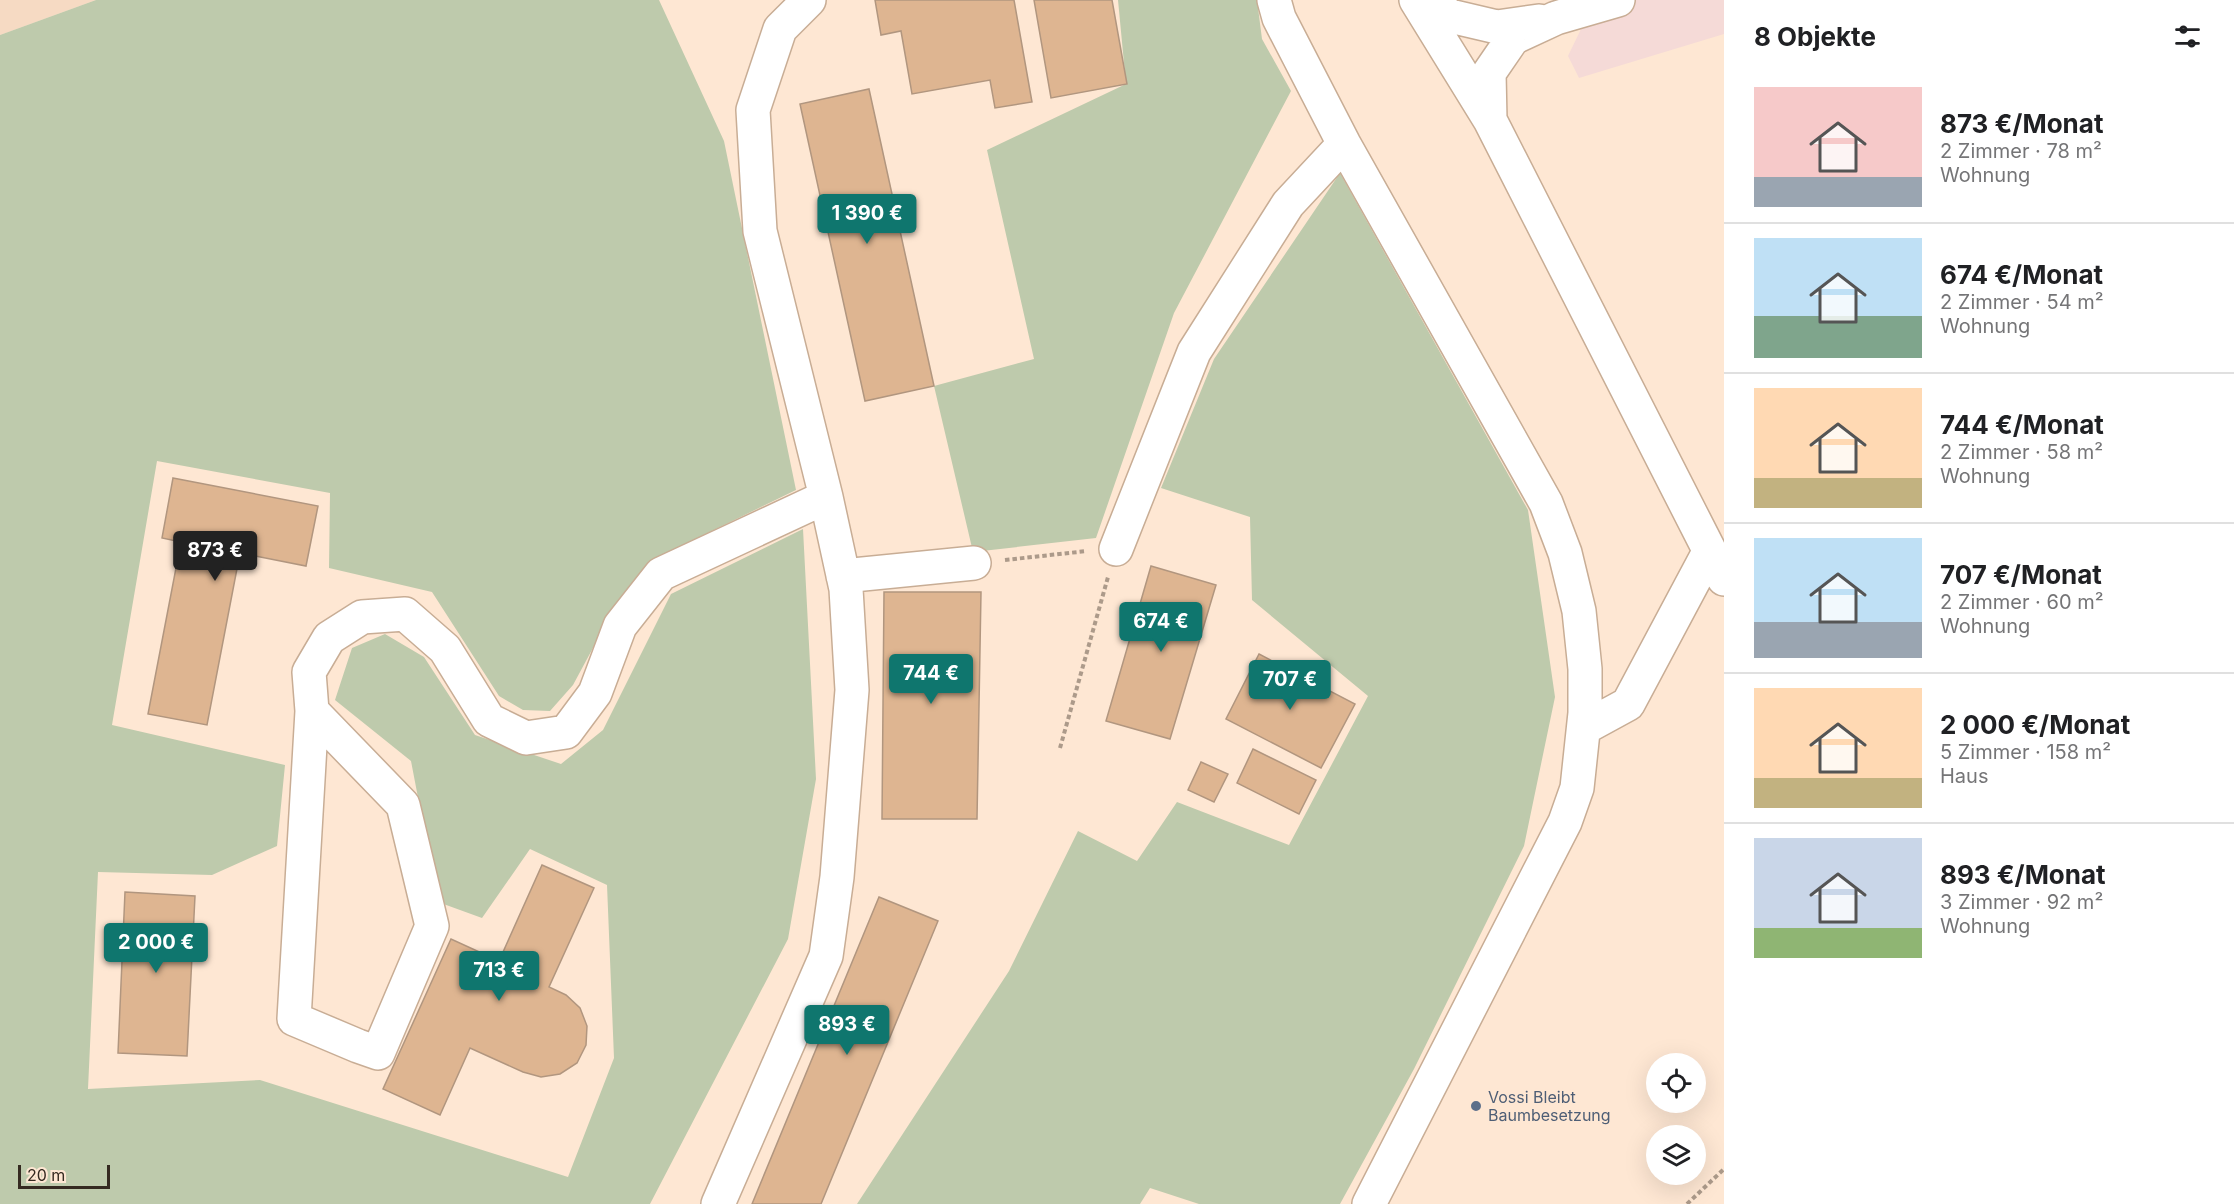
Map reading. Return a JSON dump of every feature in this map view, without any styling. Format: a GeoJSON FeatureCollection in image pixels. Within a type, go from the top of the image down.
{"type":"FeatureCollection","features":[{"type":"Feature","properties":{"kind":"lane"},"geometry":{"type":"LineString","coordinates":[[718,1204],[826,956],[837,878],[852,690],[846,589],[826,497],[760,231],[753,110],[780,29],[809,0]]}},
{"type":"Feature","properties":{"kind":"lane"},"geometry":{"type":"LineString","coordinates":[[1274,0],[1280,18],[1344,144],[1546,503],[1565,553],[1579,610],[1585,669],[1584,728],[1577,788],[1565,822],[1369,1204]]}},
{"type":"Feature","properties":{"kind":"lane"},"geometry":{"type":"LineString","coordinates":[[1416,0],[1490,120],[1717,566],[1628,704],[1584,728]]}},
{"type":"Feature","properties":{"kind":"lane"},"geometry":{"type":"LineString","coordinates":[[1428,0],[1450,16],[1497,27],[1556,18],[1618,0]]}},
{"type":"Feature","properties":{"kind":"lane"},"geometry":{"type":"LineString","coordinates":[[1490,120],[1489,73],[1513,38],[1556,18]]}},
{"type":"Feature","properties":{"kind":"lane"},"geometry":{"type":"LineString","coordinates":[[1116,549],[1194,352],[1288,204],[1344,144]]}},
{"type":"Feature","properties":{"kind":"lane"},"geometry":{"type":"LineString","coordinates":[[312,711],[404,805],[432,926],[378,1053],[294,1019],[312,711],[309,672],[329,638],[362,617],[405,614],[445,649],[489,720],[526,738],[566,732],[595,693],[620,626],[661,574],[826,497]]}},
{"type":"Feature","properties":{"kind":"lane"},"geometry":{"type":"LineString","coordinates":[[843,576],[974,562]]}},
{"type":"Feature","properties":{"kind":"path"},"geometry":{"type":"LineString","coordinates":[[974,562],[1116,549],[1060,748]]}},
{"type":"Feature","properties":{"kind":"path"},"geometry":{"type":"LineString","coordinates":[[1687,1204],[1724,1169]]}},
{"type":"Feature","properties":{"kind":"shaded area"},"geometry":{"type":"Polygon","coordinates":[[[0,0],[96,0],[0,35],[0,0]]]}},
{"type":"Feature","properties":{"kind":"shaded area"},"geometry":{"type":"Polygon","coordinates":[[[1570,0],[1724,0],[1724,34],[1579,78],[1568,56],[1582,27],[1570,0]]]}},
{"type":"Feature","properties":{"kind":"green space"},"geometry":{"type":"Polygon","coordinates":[[[96,0],[659,0],[724,141],[796,490],[650,561],[608,620],[573,685],[550,711],[523,710],[499,696],[432,592],[329,568],[330,493],[157,461],[112,725],[285,765],[277,846],[212,875],[98,872],[88,1089],[260,1080],[568,1177],[614,1058],[607,885],[530,849],[482,918],[438,902],[411,761],[335,700],[352,648],[385,634],[424,657],[475,735],[561,764],[603,730],[671,594],[803,529],[816,779],[788,939],[650,1204],[0,1204],[0,35],[96,0]]]}},
{"type":"Feature","properties":{"kind":"green space"},"geometry":{"type":"Polygon","coordinates":[[[1118,0],[1257,0],[1262,39],[1291,91],[1174,313],[1096,538],[973,552],[934,386],[1034,359],[987,150],[1126,84],[1118,0]]]}},
{"type":"Feature","properties":{"kind":"green space"},"geometry":{"type":"Polygon","coordinates":[[[1340,173],[1528,510],[1555,697],[1524,846],[1414,1069],[1340,1204],[1199,1204],[1150,1188],[1140,1204],[857,1204],[1009,971],[1078,831],[1137,861],[1177,802],[1289,845],[1368,696],[1252,600],[1250,517],[1161,488],[1214,359],[1340,173]]]}},
{"type":"Feature","properties":{"kind":"building"},"geometry":{"type":"Polygon","coordinates":[[[875,0],[1014,0],[1032,102],[995,108],[990,80],[912,94],[901,31],[881,35],[875,0]]]}},
{"type":"Feature","properties":{"kind":"building"},"geometry":{"type":"Polygon","coordinates":[[[1034,0],[1112,0],[1127,84],[1051,98],[1034,0]]]}},
{"type":"Feature","properties":{"kind":"building"},"geometry":{"type":"Polygon","coordinates":[[[869,89],[934,386],[865,401],[800,104],[869,89]]]}},
{"type":"Feature","properties":{"kind":"building"},"geometry":{"type":"Polygon","coordinates":[[[173,478],[318,506],[306,566],[240,553],[207,725],[148,714],[181,542],[162,538],[173,478]]]}},
{"type":"Feature","properties":{"kind":"building"},"geometry":{"type":"Polygon","coordinates":[[[1151,566],[1216,585],[1170,739],[1106,721],[1151,566]]]}},
{"type":"Feature","properties":{"kind":"building"},"geometry":{"type":"Polygon","coordinates":[[[884,592],[981,592],[977,819],[882,819],[884,592]]]}},
{"type":"Feature","properties":{"kind":"building"},"geometry":{"type":"Polygon","coordinates":[[[1259,654],[1355,704],[1321,768],[1226,719],[1259,654]]]}},
{"type":"Feature","properties":{"kind":"building"},"geometry":{"type":"Polygon","coordinates":[[[1253,749],[1316,780],[1299,814],[1237,783],[1253,749]]]}},
{"type":"Feature","properties":{"kind":"building"},"geometry":{"type":"Polygon","coordinates":[[[1201,762],[1228,774],[1214,802],[1188,790],[1201,762]]]}},
{"type":"Feature","properties":{"kind":"building"},"geometry":{"type":"Polygon","coordinates":[[[542,865],[594,888],[549,987],[566,995],[580,1008],[587,1026],[586,1045],[577,1063],[560,1074],[541,1077],[523,1072],[470,1048],[440,1115],[383,1089],[451,939],[499,961],[542,865]]]}},
{"type":"Feature","properties":{"kind":"building"},"geometry":{"type":"Polygon","coordinates":[[[125,892],[195,896],[187,1056],[118,1053],[125,892]]]}},
{"type":"Feature","properties":{"kind":"building"},"geometry":{"type":"Polygon","coordinates":[[[879,897],[938,921],[821,1204],[752,1204],[879,897]]]}},
{"type":"Feature","properties":{"kind":"place","name":"Vossi Bleibt Baumbesetzung"},"geometry":{"type":"Point","coordinates":[1476,1106]}}]}
